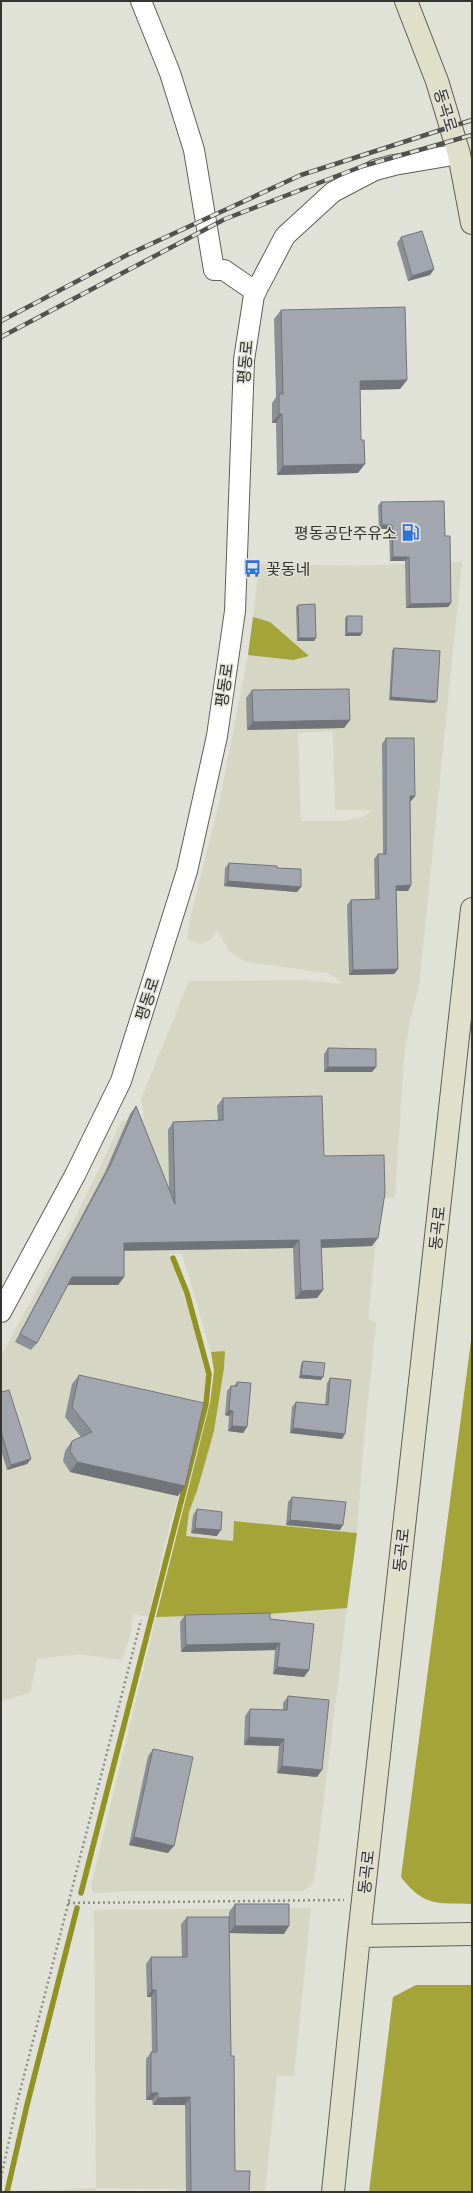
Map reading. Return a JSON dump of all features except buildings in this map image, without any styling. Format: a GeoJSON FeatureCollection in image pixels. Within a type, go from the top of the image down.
{"type":"FeatureCollection","features":[{"type":"Feature","properties":{"kind":"main road","name":"동곡로"},"geometry":{"type":"LineString","coordinates":[[406,1],[466,154],[472,223]]}},
{"type":"Feature","properties":{"kind":"main road","name":"동곡로"},"geometry":{"type":"LineString","coordinates":[[333,2192],[359,1936],[472,909]]}},
{"type":"Feature","properties":{"kind":"main road"},"geometry":{"type":"LineString","coordinates":[[359,1936],[472,1934]]}},
{"type":"Feature","properties":{"kind":"street"},"geometry":{"type":"LineString","coordinates":[[141,1],[170,73],[194,150],[214,270],[224,270],[256,292]]}},
{"type":"Feature","properties":{"kind":"street","name":"평동로"},"geometry":{"type":"LineString","coordinates":[[1,1312],[75,1175],[121,1081],[187,871],[217,736],[235,611],[244,360],[256,292],[285,236],[333,192],[375,170],[394,165],[466,154]]}},
{"type":"Feature","properties":{"kind":"path"},"geometry":{"type":"LineString","coordinates":[[1,2178],[17,2103],[142,1620]]}},
{"type":"Feature","properties":{"kind":"path"},"geometry":{"type":"LineString","coordinates":[[68,1903],[363,1900]]}},
{"type":"Feature","properties":{"kind":"shaded area"},"geometry":{"type":"Polygon","coordinates":[[[462,562],[419,987],[410,1021],[404,1058],[395,1198],[384,1198],[375,1250],[368,1319],[376,1323],[363,1449],[357,1533],[235,1521],[233,1541],[186,1536],[189,1512],[197,1491],[214,1431],[224,1368],[225,1351],[211,1352],[182,1254],[169,1254],[194,1324],[198,1348],[207,1377],[204,1404],[166,1539],[148,1617],[133,1614],[130,1637],[122,1660],[78,1654],[37,1659],[30,1693],[4,1700],[1,1704],[1,1356],[68,1233],[122,1121],[144,1119],[141,1099],[189,981],[301,980],[344,984],[328,973],[246,962],[230,952],[217,930],[210,940],[201,944],[187,939],[190,919],[220,799],[248,655],[293,660],[309,656],[270,622],[253,617],[259,564],[357,566],[462,562]],[[333,731],[298,733],[301,821],[343,821],[363,817],[373,810],[335,810],[333,731]]]}},
{"type":"Feature","properties":{"kind":"shaded area"},"geometry":{"type":"Polygon","coordinates":[[[253,617],[270,622],[309,656],[293,660],[248,655],[253,617]]]}},
{"type":"Feature","properties":{"kind":"shaded area"},"geometry":{"type":"Polygon","coordinates":[[[472,1333],[472,1904],[449,1904],[424,1898],[409,1887],[401,1877],[472,1333]]]}},
{"type":"Feature","properties":{"kind":"shaded area"},"geometry":{"type":"Polygon","coordinates":[[[225,1351],[224,1368],[214,1431],[197,1491],[189,1512],[186,1536],[233,1541],[234,1521],[357,1533],[347,1608],[268,1614],[156,1617],[210,1403],[214,1371],[211,1352],[225,1351]]]}},
{"type":"Feature","properties":{"kind":"shaded area"},"geometry":{"type":"Polygon","coordinates":[[[347,1608],[314,1882],[304,1891],[132,1891],[93,1893],[91,1886],[156,1617],[268,1614],[347,1608]]]}},
{"type":"Feature","properties":{"kind":"shaded area"},"geometry":{"type":"Polygon","coordinates":[[[311,1908],[294,2076],[277,2076],[265,2191],[96,2188],[94,1910],[311,1908]]]}},
{"type":"Feature","properties":{"kind":"shaded area"},"geometry":{"type":"Polygon","coordinates":[[[416,1985],[472,1985],[472,2192],[369,2192],[393,1997],[416,1985]]]}},
{"type":"Feature","properties":{"kind":"shaded area"},"geometry":{"type":"Polygon","coordinates":[[[96,2188],[96,2192],[9,2192],[96,2188]]]}},
{"type":"Feature","properties":{"kind":"waterway"},"geometry":{"type":"LineString","coordinates":[[81,1893],[206,1404],[209,1374],[187,1293],[173,1258]]}},
{"type":"Feature","properties":{"kind":"waterway"},"geometry":{"type":"LineString","coordinates":[[7,2192],[27,2105],[77,1908]]}},
{"type":"Feature","properties":{"kind":"railway"},"geometry":{"type":"LineString","coordinates":[[1,321],[129,254],[301,175],[472,120]]}},
{"type":"Feature","properties":{"kind":"railway"},"geometry":{"type":"LineString","coordinates":[[1,337],[225,219],[363,166],[472,135]]}},
{"type":"Feature","properties":{"kind":"place","name":"평동공단주유소"},"geometry":{"type":"Point","coordinates":[410,533]}},
{"type":"Feature","properties":{"kind":"place","name":"꽃동네"},"geometry":{"type":"Point","coordinates":[253,569]}}]}
